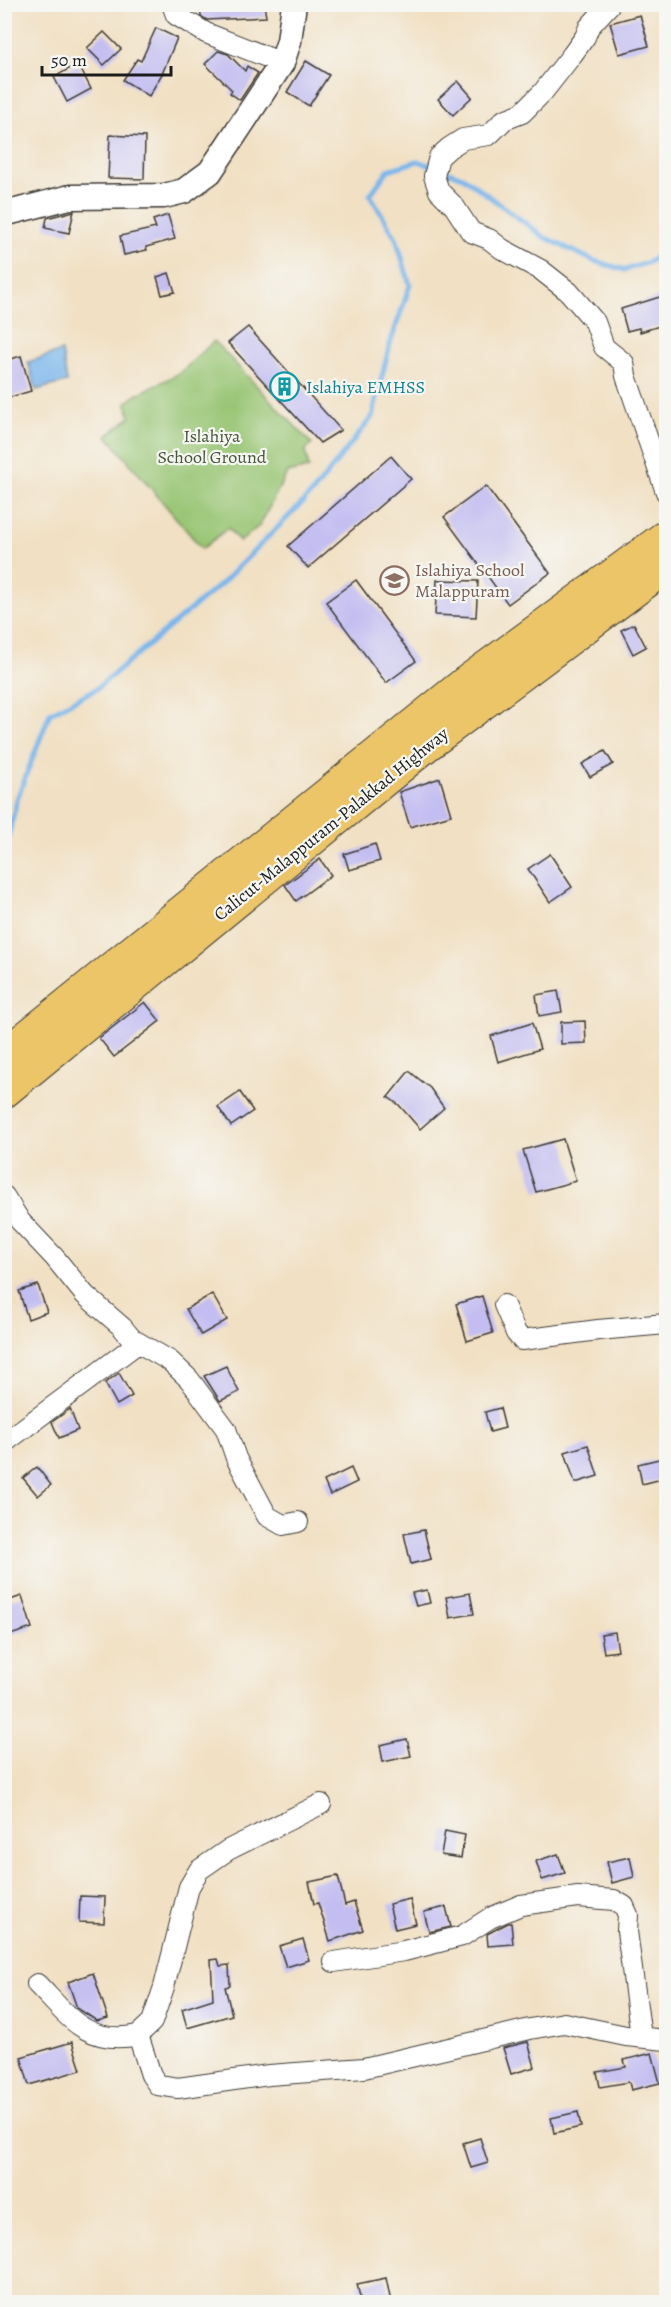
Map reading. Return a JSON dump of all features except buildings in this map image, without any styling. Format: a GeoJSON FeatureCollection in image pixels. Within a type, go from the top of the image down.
{"type":"FeatureCollection","features":[{"type":"Feature","properties":{"kind":"highway","name":"Calicut-Malappuram-Palakkad Highway"},"geometry":{"type":"LineString","coordinates":[[4,1055],[466,682],[666,536]]}},
{"type":"Feature","properties":{"kind":"highway","name":"Calicut-Malappuram-Palakkad Highway"},"geometry":{"type":"LineString","coordinates":[[4,1092],[426,746],[666,567]]}},
{"type":"Feature","properties":{"kind":"street"},"geometry":{"type":"LineString","coordinates":[[172,4],[176,15],[206,33],[282,63]]}},
{"type":"Feature","properties":{"kind":"street"},"geometry":{"type":"LineString","coordinates":[[4,214],[70,196],[164,196],[184,191],[210,172],[282,63],[290,40],[294,4]]}},
{"type":"Feature","properties":{"kind":"street"},"geometry":{"type":"LineString","coordinates":[[610,4],[590,27],[585,38],[543,92],[522,113],[504,120],[489,135],[463,139],[436,167],[439,191],[454,206],[471,232],[489,239],[502,249],[541,270],[569,292],[595,322],[604,347],[624,363],[626,376],[666,492]]}},
{"type":"Feature","properties":{"kind":"street"},"geometry":{"type":"LineString","coordinates":[[4,1196],[20,1221],[55,1258],[85,1295],[138,1343],[170,1361],[189,1379],[226,1429],[236,1458],[267,1516],[283,1525],[298,1522]]}},
{"type":"Feature","properties":{"kind":"street"},"geometry":{"type":"LineString","coordinates":[[504,1305],[516,1333],[522,1340],[666,1324]]}},
{"type":"Feature","properties":{"kind":"street"},"geometry":{"type":"LineString","coordinates":[[4,1443],[138,1343]]}},
{"type":"Feature","properties":{"kind":"street"},"geometry":{"type":"LineString","coordinates":[[37,1984],[75,2022],[102,2037],[119,2039],[138,2035],[152,2022],[164,1987],[189,1887],[199,1870],[228,1850],[321,1804]]}},
{"type":"Feature","properties":{"kind":"street"},"geometry":{"type":"LineString","coordinates":[[334,1962],[404,1951],[462,1936],[490,1918],[521,1905],[578,1897],[614,1900],[624,1906],[628,1915],[627,1931],[641,2037]]}},
{"type":"Feature","properties":{"kind":"street"},"geometry":{"type":"LineString","coordinates":[[138,2035],[151,2075],[158,2085],[178,2088],[268,2075],[364,2068],[564,2023],[666,2040]]}},
{"type":"Feature","properties":{"kind":"green space","name":"Islahiya School Ground"},"geometry":{"type":"Polygon","coordinates":[[[214,341],[312,444],[305,451],[309,468],[287,473],[260,525],[240,542],[228,528],[202,549],[107,436],[130,417],[126,403],[138,394],[180,373],[214,341]]]}},
{"type":"Feature","properties":{"kind":"water"},"geometry":{"type":"Polygon","coordinates":[[[62,351],[67,382],[36,390],[28,362],[62,351]]]}},
{"type":"Feature","properties":{"kind":"waterway"},"geometry":{"type":"LineString","coordinates":[[4,855],[17,799],[50,713],[96,689],[222,583],[314,491],[372,417],[390,344],[410,285],[396,238],[370,195],[388,170],[418,161],[432,166]]}},
{"type":"Feature","properties":{"kind":"waterway"},"geometry":{"type":"LineString","coordinates":[[441,169],[463,177],[544,237],[594,261],[625,270],[649,262],[666,249]]}},
{"type":"Feature","properties":{"kind":"place","name":"Islahiya EMHSS"},"geometry":{"type":"Point","coordinates":[285,387]}},
{"type":"Feature","properties":{"kind":"place","name":"Islahiya School Malappuram"},"geometry":{"type":"Point","coordinates":[394,580]}}]}
